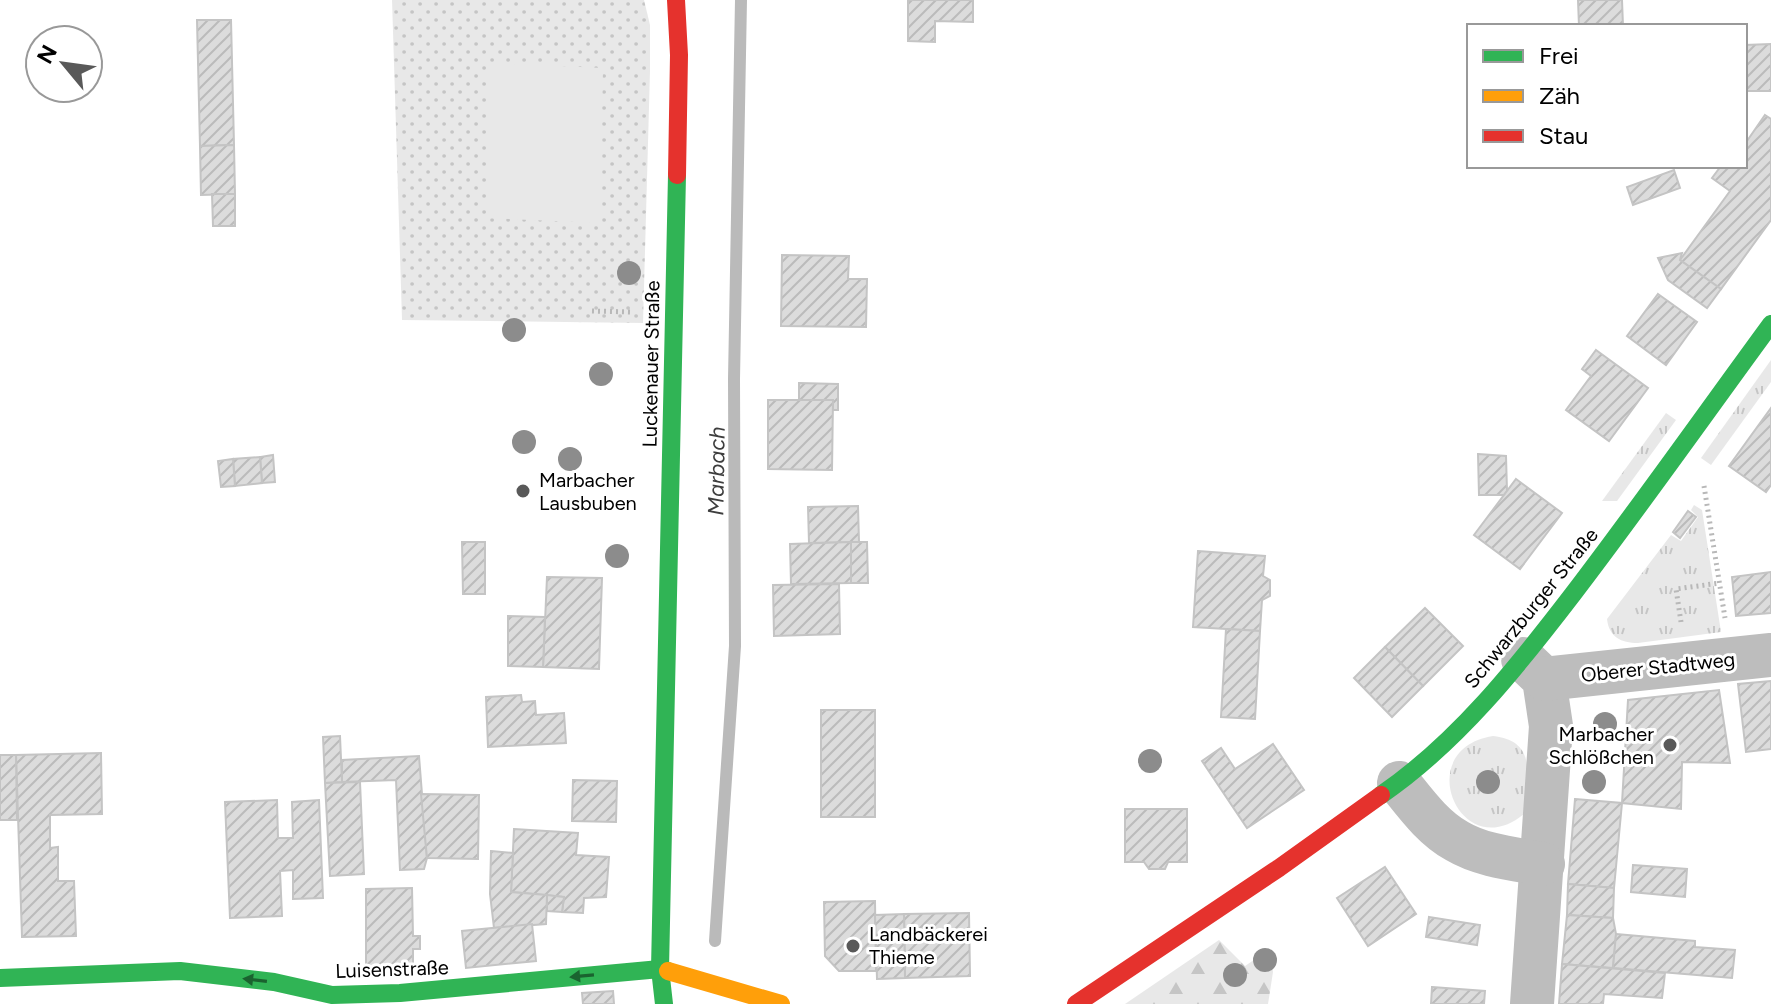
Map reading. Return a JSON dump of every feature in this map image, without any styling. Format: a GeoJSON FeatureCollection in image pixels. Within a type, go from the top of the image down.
{"type":"FeatureCollection","features":[{"type":"Feature","properties":{"kind":"street","name":"Luckenauer Straße"},"geometry":{"type":"LineString","coordinates":[[664,1004],[660,969],[679,55],[676,0]]}},
{"type":"Feature","properties":{"kind":"street","name":"Schwarzburger Straße"},"geometry":{"type":"LineString","coordinates":[[1076,1004],[1399,783],[1464,724],[1533,669],[1597,563],[1771,324]]}},
{"type":"Feature","properties":{"kind":"street","name":"Oberer Stadtweg"},"geometry":{"type":"LineString","coordinates":[[1533,669],[1687,663],[1751,657]]}},
{"type":"Feature","properties":{"kind":"street"},"geometry":{"type":"LineString","coordinates":[[1532,1004],[1551,726],[1533,669]]}},
{"type":"Feature","properties":{"kind":"street"},"geometry":{"type":"LineString","coordinates":[[1399,783],[1425,816],[1458,842],[1497,856],[1543,864]]}},
{"type":"Feature","properties":{"kind":"street","name":"Luisenstraße"},"geometry":{"type":"LineString","coordinates":[[0,978],[180,971],[274,982],[332,999],[660,969],[781,1004]]}},
{"type":"Feature","properties":{"kind":"path"},"geometry":{"type":"LineString","coordinates":[[1703,483],[1720,583],[1751,657]]}},
{"type":"Feature","properties":{"kind":"path"},"geometry":{"type":"LineString","coordinates":[[1687,663],[1676,589],[1720,583]]}},
{"type":"Feature","properties":{"kind":"green space"},"geometry":{"type":"Polygon","coordinates":[[[392,0],[644,0],[650,25],[650,71],[643,323],[402,320],[392,0]]]}},
{"type":"Feature","properties":{"kind":"green space"},"geometry":{"type":"Polygon","coordinates":[[[490,63],[603,68],[599,223],[486,218],[490,63]]]}},
{"type":"Feature","properties":{"kind":"green space"},"geometry":{"type":"Polygon","coordinates":[[[1771,360],[1771,382],[1711,465],[1701,458],[1771,360]]]}},
{"type":"Feature","properties":{"kind":"green space"},"geometry":{"type":"Polygon","coordinates":[[[1666,413],[1676,420],[1617,501],[1602,501],[1666,413]]]}},
{"type":"Feature","properties":{"kind":"green space"},"geometry":{"type":"Polygon","coordinates":[[[1694,505],[1702,510],[1721,632],[1638,643],[1617,638],[1610,630],[1607,619],[1671,535],[1681,541],[1698,517],[1691,510],[1694,505]]]}},
{"type":"Feature","properties":{"kind":"green space"},"geometry":{"type":"Polygon","coordinates":[[[1493,736],[1508,739],[1524,754],[1527,776],[1524,814],[1501,826],[1480,826],[1464,816],[1453,800],[1449,780],[1454,761],[1468,745],[1493,736]]]}},
{"type":"Feature","properties":{"kind":"green space"},"geometry":{"type":"Polygon","coordinates":[[[1219,940],[1245,966],[1270,949],[1273,972],[1268,1004],[1125,1004],[1219,940]]]}},
{"type":"Feature","properties":{"kind":"building"},"geometry":{"type":"Polygon","coordinates":[[[908,0],[973,0],[973,22],[935,21],[935,42],[908,41],[908,0]]]}},
{"type":"Feature","properties":{"kind":"building"},"geometry":{"type":"Polygon","coordinates":[[[1578,0],[1622,0],[1623,24],[1579,24],[1578,0]]]}},
{"type":"Feature","properties":{"kind":"building"},"geometry":{"type":"Polygon","coordinates":[[[197,20],[231,20],[234,145],[200,146],[197,20]]]}},
{"type":"Feature","properties":{"kind":"building"},"geometry":{"type":"Polygon","coordinates":[[[1771,44],[1771,91],[1747,91],[1747,45],[1771,44]]]}},
{"type":"Feature","properties":{"kind":"building"},"geometry":{"type":"Polygon","coordinates":[[[1765,115],[1771,119],[1771,220],[1721,289],[1680,260],[1730,191],[1712,178],[1720,168],[1747,168],[1747,141],[1765,115]]]}},
{"type":"Feature","properties":{"kind":"building"},"geometry":{"type":"Polygon","coordinates":[[[234,145],[235,194],[201,195],[200,146],[234,145]]]}},
{"type":"Feature","properties":{"kind":"building"},"geometry":{"type":"Polygon","coordinates":[[[1674,170],[1680,188],[1633,205],[1627,187],[1674,170]]]}},
{"type":"Feature","properties":{"kind":"building"},"geometry":{"type":"Polygon","coordinates":[[[212,194],[235,194],[235,226],[213,226],[212,194]]]}},
{"type":"Feature","properties":{"kind":"building"},"geometry":{"type":"Polygon","coordinates":[[[1682,253],[1680,260],[1721,289],[1707,308],[1668,280],[1658,258],[1682,253]]]}},
{"type":"Feature","properties":{"kind":"building"},"geometry":{"type":"Polygon","coordinates":[[[782,255],[849,256],[848,279],[867,279],[866,327],[781,326],[782,255]]]}},
{"type":"Feature","properties":{"kind":"building"},"geometry":{"type":"Polygon","coordinates":[[[1658,294],[1697,322],[1666,365],[1627,336],[1658,294]]]}},
{"type":"Feature","properties":{"kind":"building"},"geometry":{"type":"Polygon","coordinates":[[[1596,350],[1648,388],[1609,441],[1566,410],[1591,376],[1582,369],[1596,350]]]}},
{"type":"Feature","properties":{"kind":"building"},"geometry":{"type":"Polygon","coordinates":[[[799,383],[838,384],[838,410],[833,410],[833,400],[799,400],[799,383]]]}},
{"type":"Feature","properties":{"kind":"building"},"geometry":{"type":"Polygon","coordinates":[[[768,400],[833,400],[832,470],[768,469],[768,400]]]}},
{"type":"Feature","properties":{"kind":"building"},"geometry":{"type":"Polygon","coordinates":[[[1771,408],[1771,485],[1766,492],[1729,466],[1771,408]]]}},
{"type":"Feature","properties":{"kind":"building"},"geometry":{"type":"Polygon","coordinates":[[[1478,454],[1506,456],[1507,491],[1504,495],[1479,495],[1478,454]]]}},
{"type":"Feature","properties":{"kind":"building"},"geometry":{"type":"Polygon","coordinates":[[[273,455],[275,482],[262,483],[260,457],[273,455]]]}},
{"type":"Feature","properties":{"kind":"building"},"geometry":{"type":"Polygon","coordinates":[[[260,457],[262,483],[235,486],[233,459],[260,457]]]}},
{"type":"Feature","properties":{"kind":"building"},"geometry":{"type":"Polygon","coordinates":[[[233,459],[235,486],[221,487],[218,461],[233,459]]]}},
{"type":"Feature","properties":{"kind":"building"},"geometry":{"type":"Polygon","coordinates":[[[1516,479],[1562,513],[1520,569],[1474,535],[1516,479]]]}},
{"type":"Feature","properties":{"kind":"building"},"geometry":{"type":"Polygon","coordinates":[[[858,506],[859,542],[809,543],[808,507],[858,506]]]}},
{"type":"Feature","properties":{"kind":"building"},"geometry":{"type":"Polygon","coordinates":[[[1688,511],[1696,517],[1680,538],[1673,532],[1688,511]]]}},
{"type":"Feature","properties":{"kind":"building"},"geometry":{"type":"Polygon","coordinates":[[[462,542],[485,542],[485,594],[463,594],[462,542]]]}},
{"type":"Feature","properties":{"kind":"building"},"geometry":{"type":"Polygon","coordinates":[[[851,542],[867,542],[868,583],[851,583],[851,542]]]}},
{"type":"Feature","properties":{"kind":"building"},"geometry":{"type":"Polygon","coordinates":[[[851,542],[851,583],[791,584],[790,544],[851,542]]]}},
{"type":"Feature","properties":{"kind":"building"},"geometry":{"type":"Polygon","coordinates":[[[1198,551],[1265,556],[1263,576],[1270,580],[1270,596],[1262,600],[1260,631],[1193,627],[1198,551]]]}},
{"type":"Feature","properties":{"kind":"building"},"geometry":{"type":"Polygon","coordinates":[[[1771,572],[1771,613],[1736,616],[1732,577],[1771,572]]]}},
{"type":"Feature","properties":{"kind":"building"},"geometry":{"type":"Polygon","coordinates":[[[547,577],[602,578],[599,669],[543,667],[547,577]]]}},
{"type":"Feature","properties":{"kind":"building"},"geometry":{"type":"Polygon","coordinates":[[[839,584],[840,634],[774,636],[773,585],[839,584]]]}},
{"type":"Feature","properties":{"kind":"building"},"geometry":{"type":"Polygon","coordinates":[[[1425,608],[1463,646],[1423,686],[1385,647],[1425,608]]]}},
{"type":"Feature","properties":{"kind":"building"},"geometry":{"type":"Polygon","coordinates":[[[508,616],[545,617],[543,667],[508,666],[508,616]]]}},
{"type":"Feature","properties":{"kind":"building"},"geometry":{"type":"Polygon","coordinates":[[[1226,629],[1260,631],[1255,719],[1221,717],[1226,629]]]}},
{"type":"Feature","properties":{"kind":"building"},"geometry":{"type":"Polygon","coordinates":[[[1385,647],[1423,686],[1392,717],[1354,678],[1385,647]]]}},
{"type":"Feature","properties":{"kind":"building"},"geometry":{"type":"Polygon","coordinates":[[[1771,681],[1771,749],[1746,752],[1738,684],[1771,681]]]}},
{"type":"Feature","properties":{"kind":"building"},"geometry":{"type":"Polygon","coordinates":[[[1719,690],[1730,763],[1682,762],[1681,809],[1622,803],[1628,700],[1719,690]]]}},
{"type":"Feature","properties":{"kind":"building"},"geometry":{"type":"Polygon","coordinates":[[[521,695],[522,702],[535,701],[536,715],[564,713],[566,743],[488,747],[486,697],[521,695]]]}},
{"type":"Feature","properties":{"kind":"building"},"geometry":{"type":"Polygon","coordinates":[[[821,710],[875,710],[875,817],[821,817],[821,710]]]}},
{"type":"Feature","properties":{"kind":"building"},"geometry":{"type":"Polygon","coordinates":[[[340,736],[342,782],[325,783],[323,737],[340,736]]]}},
{"type":"Feature","properties":{"kind":"building"},"geometry":{"type":"Polygon","coordinates":[[[1273,744],[1304,790],[1247,828],[1202,761],[1221,748],[1235,769],[1273,744]]]}},
{"type":"Feature","properties":{"kind":"building"},"geometry":{"type":"Polygon","coordinates":[[[101,753],[102,814],[50,815],[50,848],[58,847],[58,881],[74,881],[76,936],[22,937],[16,755],[101,753]]]}},
{"type":"Feature","properties":{"kind":"building"},"geometry":{"type":"Polygon","coordinates":[[[0,755],[16,755],[17,820],[0,820],[0,755]]]}},
{"type":"Feature","properties":{"kind":"building"},"geometry":{"type":"Polygon","coordinates":[[[419,756],[427,858],[424,869],[400,870],[396,780],[342,782],[342,760],[419,756]]]}},
{"type":"Feature","properties":{"kind":"building"},"geometry":{"type":"Polygon","coordinates":[[[573,780],[617,781],[616,822],[572,821],[573,780]]]}},
{"type":"Feature","properties":{"kind":"building"},"geometry":{"type":"Polygon","coordinates":[[[360,782],[364,874],[330,876],[325,783],[360,782]]]}},
{"type":"Feature","properties":{"kind":"building"},"geometry":{"type":"Polygon","coordinates":[[[421,794],[479,795],[478,859],[427,858],[421,794]]]}},
{"type":"Feature","properties":{"kind":"building"},"geometry":{"type":"Polygon","coordinates":[[[1575,799],[1622,803],[1614,888],[1568,884],[1575,799]]]}},
{"type":"Feature","properties":{"kind":"building"},"geometry":{"type":"Polygon","coordinates":[[[277,800],[278,838],[293,838],[292,802],[319,800],[323,898],[293,899],[293,870],[280,871],[282,916],[230,918],[225,802],[277,800]]]}},
{"type":"Feature","properties":{"kind":"building"},"geometry":{"type":"Polygon","coordinates":[[[1125,809],[1187,809],[1187,862],[1168,862],[1165,869],[1149,869],[1144,862],[1125,862],[1125,809]]]}},
{"type":"Feature","properties":{"kind":"building"},"geometry":{"type":"Polygon","coordinates":[[[514,829],[578,833],[576,855],[609,857],[606,897],[584,898],[583,913],[562,912],[564,897],[511,892],[514,829]]]}},
{"type":"Feature","properties":{"kind":"building"},"geometry":{"type":"Polygon","coordinates":[[[491,851],[513,853],[511,892],[547,895],[546,924],[494,928],[490,894],[491,851]]]}},
{"type":"Feature","properties":{"kind":"building"},"geometry":{"type":"Polygon","coordinates":[[[1633,865],[1687,869],[1685,897],[1631,892],[1633,865]]]}},
{"type":"Feature","properties":{"kind":"building"},"geometry":{"type":"Polygon","coordinates":[[[1385,867],[1416,914],[1368,946],[1337,898],[1385,867]]]}},
{"type":"Feature","properties":{"kind":"building"},"geometry":{"type":"Polygon","coordinates":[[[1568,884],[1614,888],[1613,918],[1567,915],[1568,884]]]}},
{"type":"Feature","properties":{"kind":"building"},"geometry":{"type":"Polygon","coordinates":[[[412,888],[413,936],[420,936],[420,949],[413,949],[413,971],[366,972],[366,889],[412,888]]]}},
{"type":"Feature","properties":{"kind":"building"},"geometry":{"type":"Polygon","coordinates":[[[547,895],[564,897],[562,912],[547,911],[547,895]]]}},
{"type":"Feature","properties":{"kind":"building"},"geometry":{"type":"Polygon","coordinates":[[[875,901],[876,971],[839,971],[825,956],[824,902],[875,901]]]}},
{"type":"Feature","properties":{"kind":"building"},"geometry":{"type":"Polygon","coordinates":[[[969,913],[970,976],[905,978],[904,914],[969,913]]]}},
{"type":"Feature","properties":{"kind":"building"},"geometry":{"type":"Polygon","coordinates":[[[904,914],[905,978],[877,979],[875,915],[904,914]]]}},
{"type":"Feature","properties":{"kind":"building"},"geometry":{"type":"Polygon","coordinates":[[[1567,915],[1613,918],[1616,934],[1613,968],[1562,964],[1567,915]]]}},
{"type":"Feature","properties":{"kind":"building"},"geometry":{"type":"Polygon","coordinates":[[[1429,917],[1480,925],[1477,945],[1426,937],[1429,917]]]}},
{"type":"Feature","properties":{"kind":"building"},"geometry":{"type":"Polygon","coordinates":[[[532,924],[536,961],[466,968],[462,931],[532,924]]]}},
{"type":"Feature","properties":{"kind":"building"},"geometry":{"type":"Polygon","coordinates":[[[1616,934],[1695,941],[1695,947],[1735,950],[1732,978],[1613,968],[1616,934]]]}},
{"type":"Feature","properties":{"kind":"building"},"geometry":{"type":"Polygon","coordinates":[[[1562,964],[1665,973],[1662,998],[1604,994],[1603,1004],[1559,1004],[1562,964]]]}},
{"type":"Feature","properties":{"kind":"building"},"geometry":{"type":"Polygon","coordinates":[[[1432,987],[1485,991],[1484,1004],[1431,1004],[1432,987]]]}},
{"type":"Feature","properties":{"kind":"building"},"geometry":{"type":"Polygon","coordinates":[[[613,991],[614,1004],[583,1004],[582,993],[613,991]]]}},
{"type":"Feature","properties":{"kind":"waterway","name":"Marbach"},"geometry":{"type":"LineString","coordinates":[[715,941],[735,646],[734,379],[741,0]]}},
{"type":"Feature","properties":{"kind":"traffic: fast"},"geometry":{"type":"LineString","coordinates":[[664,1004],[660,969],[677,175]]}},
{"type":"Feature","properties":{"kind":"traffic: fast"},"geometry":{"type":"LineString","coordinates":[[1381,795],[1436,752],[1508,676],[1598,561],[1771,324]]}},
{"type":"Feature","properties":{"kind":"traffic: fast"},"geometry":{"type":"LineString","coordinates":[[0,978],[180,971],[274,982],[332,995],[400,993],[660,969],[668,971]]}},
{"type":"Feature","properties":{"kind":"traffic: slow"},"geometry":{"type":"LineString","coordinates":[[668,971],[781,1004]]}},
{"type":"Feature","properties":{"kind":"traffic: jam"},"geometry":{"type":"LineString","coordinates":[[676,0],[679,55],[677,175]]}},
{"type":"Feature","properties":{"kind":"traffic: jam"},"geometry":{"type":"LineString","coordinates":[[1076,1004],[1279,868],[1381,795]]}},
{"type":"Feature","properties":{"kind":"place","name":"Marbacher Lausbuben"},"geometry":{"type":"Point","coordinates":[523,491]}},
{"type":"Feature","properties":{"kind":"place","name":"Marbacher Schlößchen"},"geometry":{"type":"Point","coordinates":[1670,745]}},
{"type":"Feature","properties":{"kind":"place","name":"Landbäckerei Thieme"},"geometry":{"type":"Point","coordinates":[853,946]}}]}
